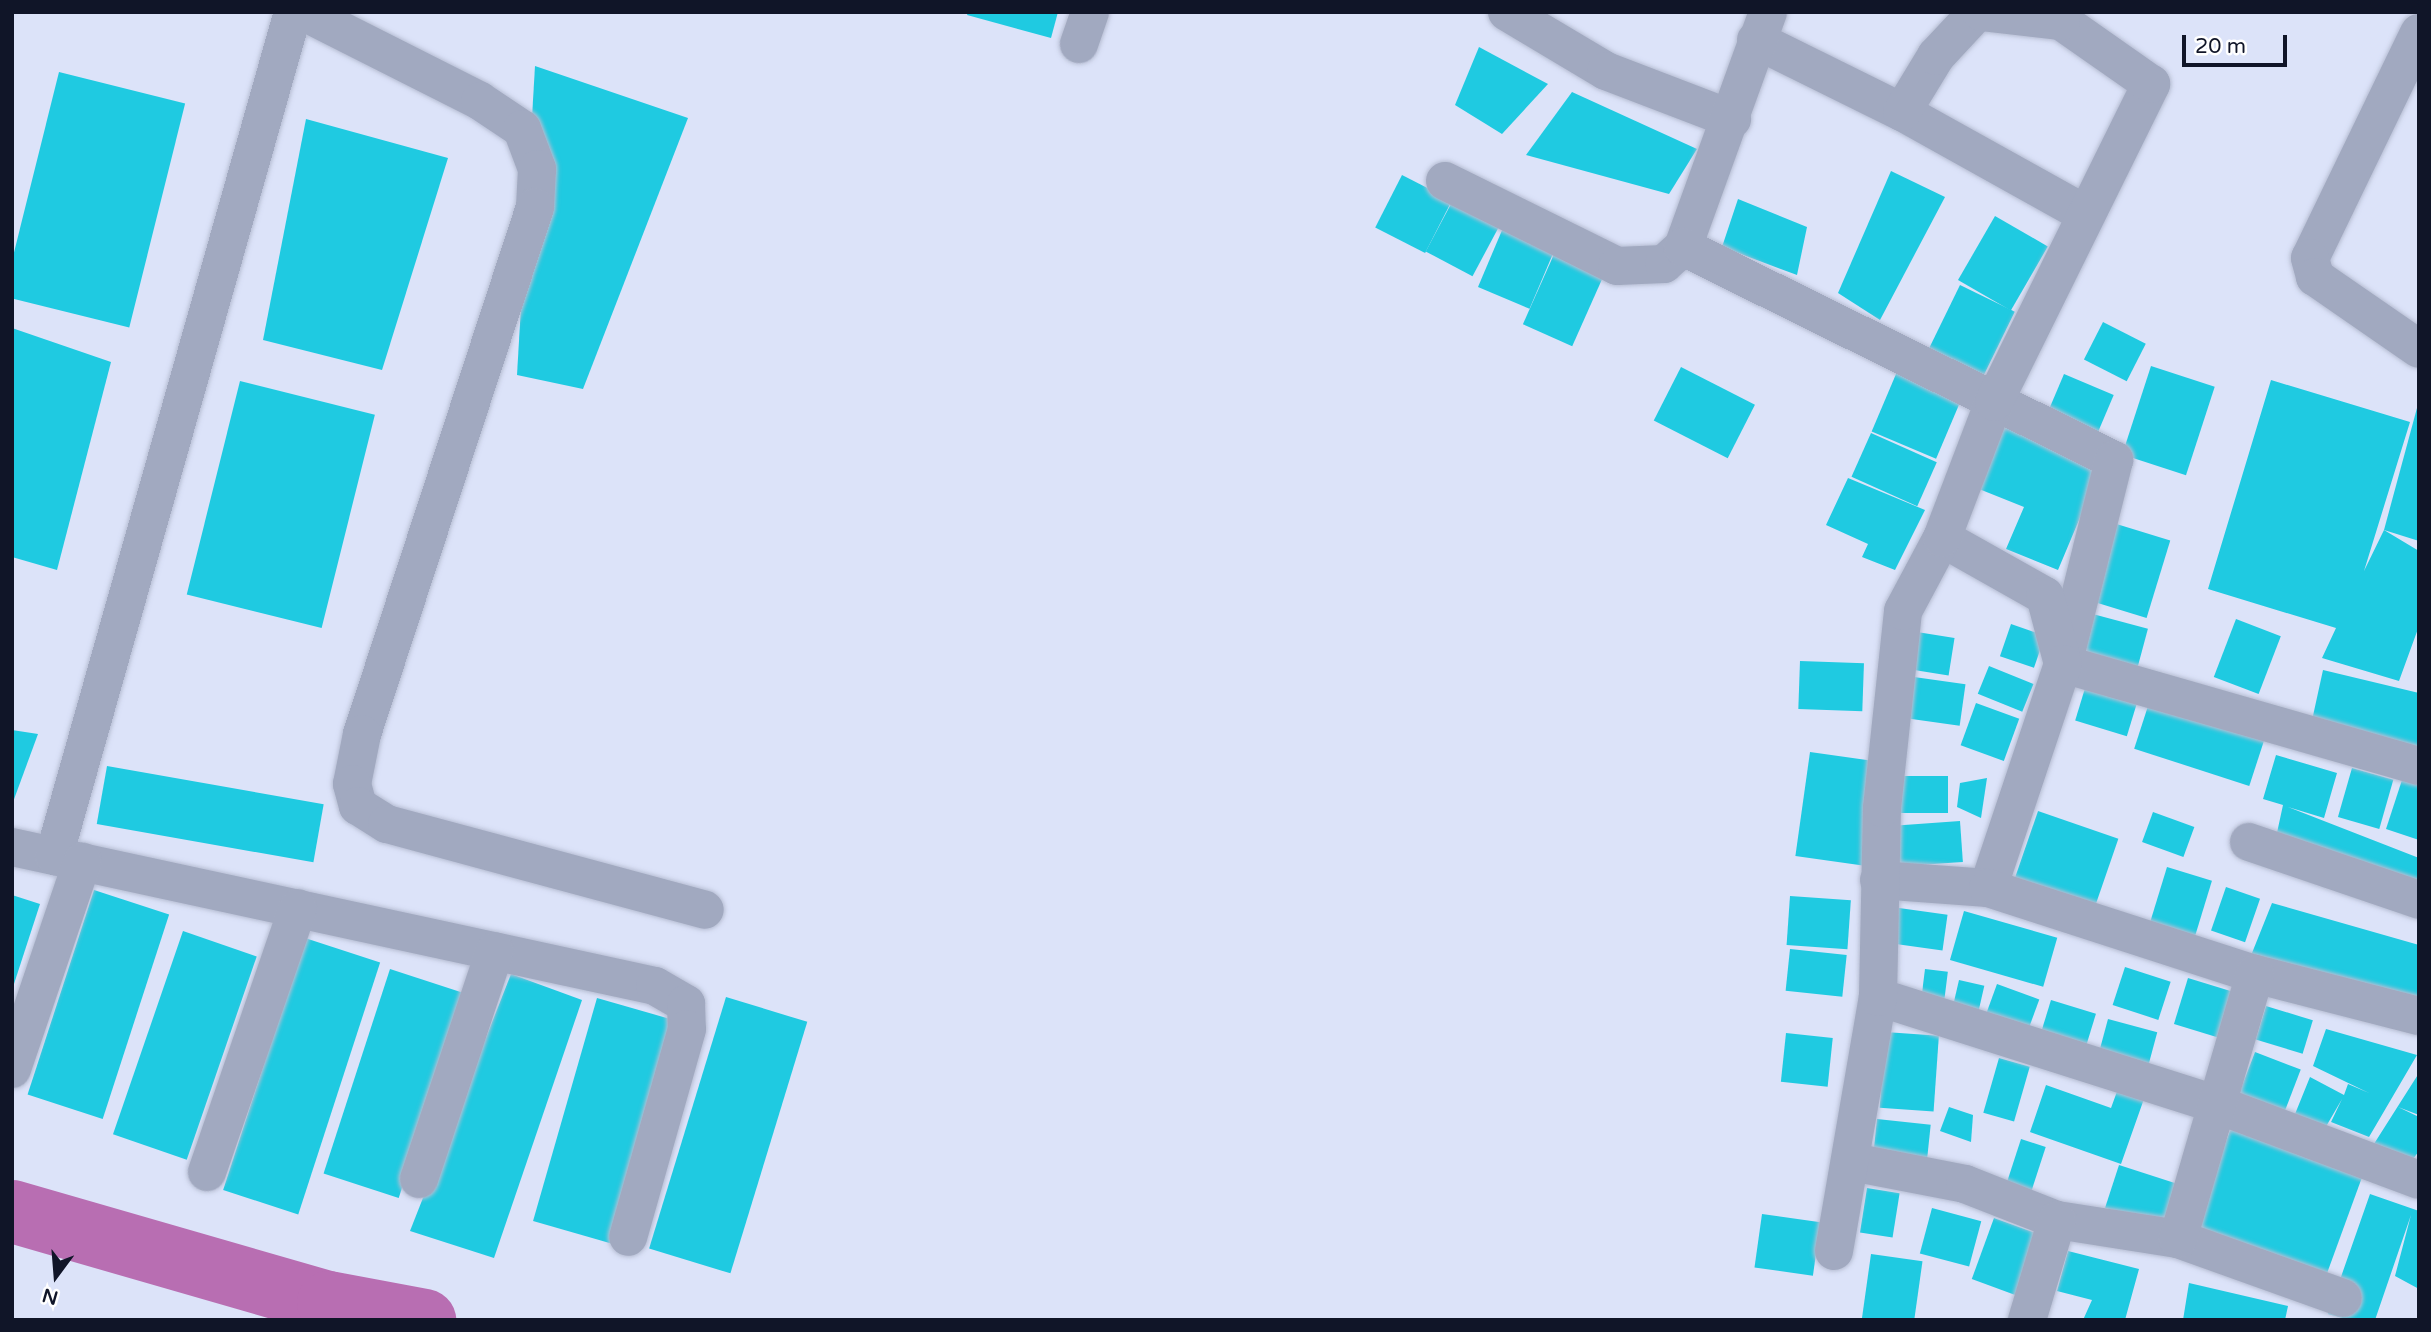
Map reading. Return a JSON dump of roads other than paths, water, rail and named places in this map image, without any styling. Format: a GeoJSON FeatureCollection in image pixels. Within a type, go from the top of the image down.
{"type":"FeatureCollection","features":[{"type":"Feature","properties":{"kind":"street"},"geometry":{"type":"LineString","coordinates":[[12,1069],[293,12]]}},
{"type":"Feature","properties":{"kind":"street"},"geometry":{"type":"LineString","coordinates":[[304,12],[480,101],[522,129],[537,169],[535,206],[362,734],[352,784],[359,806],[387,824],[705,910]]}},
{"type":"Feature","properties":{"kind":"street"},"geometry":{"type":"LineString","coordinates":[[1507,12],[1606,71],[1732,119]]}},
{"type":"Feature","properties":{"kind":"street"},"geometry":{"type":"LineString","coordinates":[[1834,1251],[1852,1162],[1878,997],[1879,880],[1903,611],[1942,538],[1994,402],[2151,84],[2061,21],[1979,12],[1936,56],[1902,112]]}},
{"type":"Feature","properties":{"kind":"street"},"geometry":{"type":"LineString","coordinates":[[1445,181],[1617,266],[1664,264],[1683,247],[1732,119],[1762,26],[1902,112],[2085,214]]}},
{"type":"Feature","properties":{"kind":"street"},"geometry":{"type":"LineString","coordinates":[[2419,33],[2310,258],[2315,277],[2419,349]]}},
{"type":"Feature","properties":{"kind":"street"},"geometry":{"type":"LineString","coordinates":[[1683,247],[2114,460],[2063,664],[1988,888]]}},
{"type":"Feature","properties":{"kind":"street"},"geometry":{"type":"LineString","coordinates":[[1942,538],[2045,596],[2063,664]]}},
{"type":"Feature","properties":{"kind":"street"},"geometry":{"type":"LineString","coordinates":[[2063,664],[2419,766]]}},
{"type":"Feature","properties":{"kind":"street"},"geometry":{"type":"LineString","coordinates":[[2249,842],[2419,900]]}},
{"type":"Feature","properties":{"kind":"street"},"geometry":{"type":"LineString","coordinates":[[12,847],[655,986],[686,1004],[687,1029],[628,1237]]}},
{"type":"Feature","properties":{"kind":"street"},"geometry":{"type":"LineString","coordinates":[[1879,880],[1988,888],[2255,974],[2419,1016]]}},
{"type":"Feature","properties":{"kind":"street"},"geometry":{"type":"LineString","coordinates":[[207,1172],[298,908]]}},
{"type":"Feature","properties":{"kind":"street"},"geometry":{"type":"LineString","coordinates":[[419,1179],[495,951]]}},
{"type":"Feature","properties":{"kind":"street"},"geometry":{"type":"LineString","coordinates":[[2178,1238],[2221,1106],[2255,974]]}},
{"type":"Feature","properties":{"kind":"street"},"geometry":{"type":"LineString","coordinates":[[1878,997],[2221,1106],[2419,1180]]}},
{"type":"Feature","properties":{"kind":"street"},"geometry":{"type":"LineString","coordinates":[[1852,1162],[1965,1184],[2057,1220],[2178,1238],[2343,1298]]}},
{"type":"Feature","properties":{"kind":"street"},"geometry":{"type":"LineString","coordinates":[[2027,1320],[2057,1220]]}},
{"type":"Feature","properties":{"kind":"waterway"},"geometry":{"type":"LineString","coordinates":[[12,1211],[328,1302],[424,1320]]}}]}
